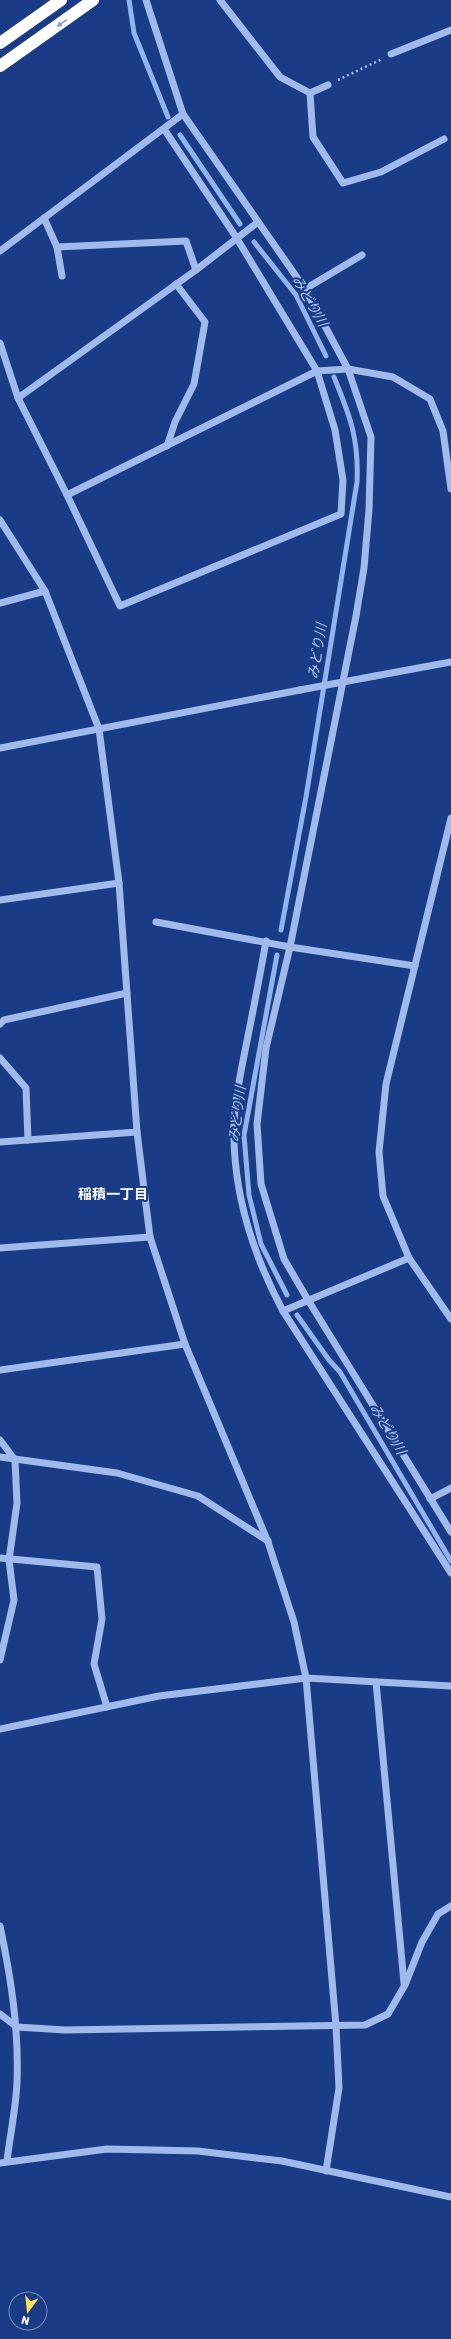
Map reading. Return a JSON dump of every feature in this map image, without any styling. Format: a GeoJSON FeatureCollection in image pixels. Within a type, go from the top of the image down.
{"type":"FeatureCollection","features":[{"type":"Feature","properties":{"kind":"highway"},"geometry":{"type":"LineString","coordinates":[[0,43],[60,0]]}},
{"type":"Feature","properties":{"kind":"highway"},"geometry":{"type":"LineString","coordinates":[[0,66],[93,0]]}},
{"type":"Feature","properties":{"kind":"street"},"geometry":{"type":"LineString","coordinates":[[146,0],[183,114],[305,289],[348,369],[371,437],[369,510],[364,568],[337,715],[290,947],[266,1048],[257,1124],[261,1184],[284,1259],[451,1532]]}},
{"type":"Feature","properties":{"kind":"street"},"geometry":{"type":"LineString","coordinates":[[220,0],[280,77],[310,94]]}},
{"type":"Feature","properties":{"kind":"street"},"geometry":{"type":"LineString","coordinates":[[391,54],[451,30]]}},
{"type":"Feature","properties":{"kind":"street"},"geometry":{"type":"LineString","coordinates":[[310,94],[328,85]]}},
{"type":"Feature","properties":{"kind":"street"},"geometry":{"type":"LineString","coordinates":[[310,94],[313,137],[343,183],[381,172],[444,139]]}},
{"type":"Feature","properties":{"kind":"street"},"geometry":{"type":"LineString","coordinates":[[0,250],[183,114]]}},
{"type":"Feature","properties":{"kind":"street"},"geometry":{"type":"LineString","coordinates":[[0,343],[18,398],[67,495],[120,606],[341,514],[343,480],[335,430],[317,371],[236,238],[164,129]]}},
{"type":"Feature","properties":{"kind":"street"},"geometry":{"type":"LineString","coordinates":[[44,218],[57,247],[62,276]]}},
{"type":"Feature","properties":{"kind":"street"},"geometry":{"type":"LineString","coordinates":[[18,398],[196,270],[258,222]]}},
{"type":"Feature","properties":{"kind":"street"},"geometry":{"type":"LineString","coordinates":[[57,247],[186,241],[196,270]]}},
{"type":"Feature","properties":{"kind":"street"},"geometry":{"type":"LineString","coordinates":[[305,289],[362,255]]}},
{"type":"Feature","properties":{"kind":"street"},"geometry":{"type":"LineString","coordinates":[[167,446],[175,422],[194,384],[205,322],[176,284]]}},
{"type":"Feature","properties":{"kind":"street"},"geometry":{"type":"LineString","coordinates":[[67,495],[317,371],[348,369],[393,377],[430,399],[443,431],[451,489]]}},
{"type":"Feature","properties":{"kind":"street"},"geometry":{"type":"LineString","coordinates":[[0,520],[44,591],[99,729],[119,883],[137,1132],[150,1238],[185,1344],[268,1542],[294,1622],[306,1678],[336,2026],[339,2088],[326,2171]]}},
{"type":"Feature","properties":{"kind":"street"},"geometry":{"type":"LineString","coordinates":[[0,604],[44,591]]}},
{"type":"Feature","properties":{"kind":"street"},"geometry":{"type":"LineString","coordinates":[[0,748],[451,662]]}},
{"type":"Feature","properties":{"kind":"street"},"geometry":{"type":"LineString","coordinates":[[451,818],[386,1084],[379,1152],[383,1196],[409,1258],[451,1319]]}},
{"type":"Feature","properties":{"kind":"street"},"geometry":{"type":"LineString","coordinates":[[0,900],[119,883]]}},
{"type":"Feature","properties":{"kind":"street"},"geometry":{"type":"LineString","coordinates":[[156,922],[290,947],[415,966]]}},
{"type":"Feature","properties":{"kind":"street"},"geometry":{"type":"LineString","coordinates":[[266,942],[241,1071],[234,1122],[238,1194],[252,1242],[283,1311],[451,1573]]}},
{"type":"Feature","properties":{"kind":"street"},"geometry":{"type":"LineString","coordinates":[[0,1024],[4,1020],[127,993]]}},
{"type":"Feature","properties":{"kind":"street"},"geometry":{"type":"LineString","coordinates":[[0,1058],[26,1088],[28,1140]]}},
{"type":"Feature","properties":{"kind":"street"},"geometry":{"type":"LineString","coordinates":[[0,1142],[137,1132]]}},
{"type":"Feature","properties":{"kind":"street"},"geometry":{"type":"LineString","coordinates":[[0,1248],[150,1238]]}},
{"type":"Feature","properties":{"kind":"street"},"geometry":{"type":"LineString","coordinates":[[283,1311],[409,1258]]}},
{"type":"Feature","properties":{"kind":"street"},"geometry":{"type":"LineString","coordinates":[[0,1370],[185,1344]]}},
{"type":"Feature","properties":{"kind":"street"},"geometry":{"type":"LineString","coordinates":[[0,1440],[15,1460],[17,1503],[9,1560],[14,1600],[0,1660]]}},
{"type":"Feature","properties":{"kind":"street"},"geometry":{"type":"LineString","coordinates":[[0,1457],[118,1473],[198,1496],[268,1542]]}},
{"type":"Feature","properties":{"kind":"street"},"geometry":{"type":"LineString","coordinates":[[430,1499],[451,1488]]}},
{"type":"Feature","properties":{"kind":"street"},"geometry":{"type":"LineString","coordinates":[[0,1558],[97,1567],[102,1619],[94,1664],[107,1707]]}},
{"type":"Feature","properties":{"kind":"street"},"geometry":{"type":"LineString","coordinates":[[0,1729],[159,1696],[306,1678],[451,1686]]}},
{"type":"Feature","properties":{"kind":"street"},"geometry":{"type":"LineString","coordinates":[[376,1682],[405,1985]]}},
{"type":"Feature","properties":{"kind":"street"},"geometry":{"type":"LineString","coordinates":[[0,2014],[17,2027],[65,2030],[365,2025],[388,2014],[405,1985],[422,1942],[438,1914],[451,1906]]}},
{"type":"Feature","properties":{"kind":"street"},"geometry":{"type":"LineString","coordinates":[[0,1926],[11,1976],[17,2027],[17,2084],[3,2162],[107,2149],[198,2151],[282,2161],[451,2197]]}},
{"type":"Feature","properties":{"kind":"path"},"geometry":{"type":"LineString","coordinates":[[328,85],[391,54]]}},
{"type":"Feature","properties":{"kind":"waterway","name":"みどり川"},"geometry":{"type":"LineString","coordinates":[[129,0],[134,33],[168,117]]}},
{"type":"Feature","properties":{"kind":"waterway","name":"みどり川"},"geometry":{"type":"LineString","coordinates":[[180,135],[240,224]]}},
{"type":"Feature","properties":{"kind":"waterway","name":"みどり川"},"geometry":{"type":"LineString","coordinates":[[254,242],[296,295],[326,356]]}},
{"type":"Feature","properties":{"kind":"waterway","name":"みどり川"},"geometry":{"type":"LineString","coordinates":[[281,930],[306,797],[357,482],[355,440],[349,416],[334,377]]}},
{"type":"Feature","properties":{"kind":"waterway","name":"みどり川"},"geometry":{"type":"LineString","coordinates":[[277,955],[244,1135],[249,1195],[261,1244],[287,1295]]}},
{"type":"Feature","properties":{"kind":"waterway","name":"みどり川"},"geometry":{"type":"LineString","coordinates":[[297,1315],[329,1360],[340,1372],[451,1561]]}},
{"type":"Feature","properties":{"kind":"district","name":"稲積一丁目"},"geometry":{"type":"Point","coordinates":[113,1194]}}]}
